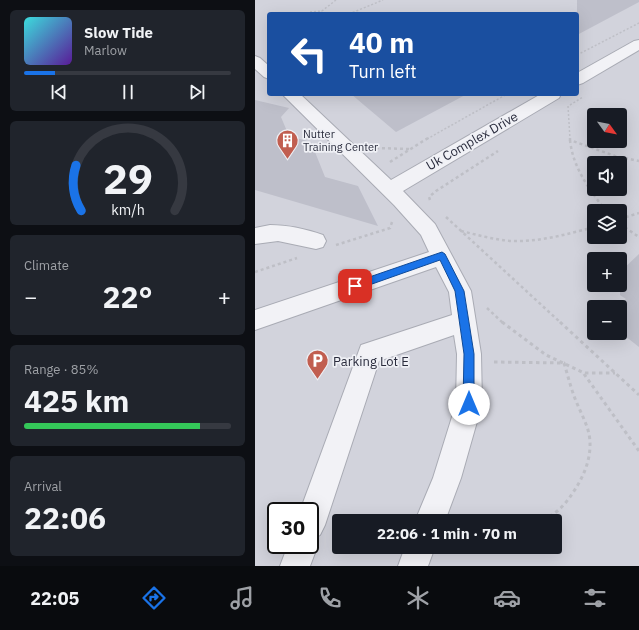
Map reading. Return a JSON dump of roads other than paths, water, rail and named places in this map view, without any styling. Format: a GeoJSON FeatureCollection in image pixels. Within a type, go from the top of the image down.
{"type":"FeatureCollection","features":[{"type":"Feature","properties":{"kind":"street"},"geometry":{"type":"LineString","coordinates":[[579,79],[639,44]]}},
{"type":"Feature","properties":{"kind":"street"},"geometry":{"type":"LineString","coordinates":[[255,61],[267,72]]}},
{"type":"Feature","properties":{"kind":"street"},"geometry":{"type":"LineString","coordinates":[[292,96],[391,190],[428,230],[460,291],[469,354],[469,404],[447,478],[433,514]]}},
{"type":"Feature","properties":{"kind":"street","name":"Uk Complex Drive"},"geometry":{"type":"LineString","coordinates":[[391,190],[550,96]]}},
{"type":"Feature","properties":{"kind":"street"},"geometry":{"type":"LineString","coordinates":[[255,236],[262,233],[279,232],[316,241]]}},
{"type":"Feature","properties":{"kind":"street"},"geometry":{"type":"LineString","coordinates":[[255,320],[442,256]]}},
{"type":"Feature","properties":{"kind":"street"},"geometry":{"type":"LineString","coordinates":[[318,502],[370,353],[465,321]]}},
{"type":"Feature","properties":{"kind":"street"},"geometry":{"type":"LineString","coordinates":[[295,566],[300,554]]}},
{"type":"Feature","properties":{"kind":"street"},"geometry":{"type":"LineString","coordinates":[[413,566],[417,554]]}},
{"type":"Feature","properties":{"kind":"place","name":"Nutter Training Center"},"geometry":{"type":"Point","coordinates":[287,160]}},
{"type":"Feature","properties":{"kind":"place","name":"Parking Lot E"},"geometry":{"type":"Point","coordinates":[318,380]}}]}
